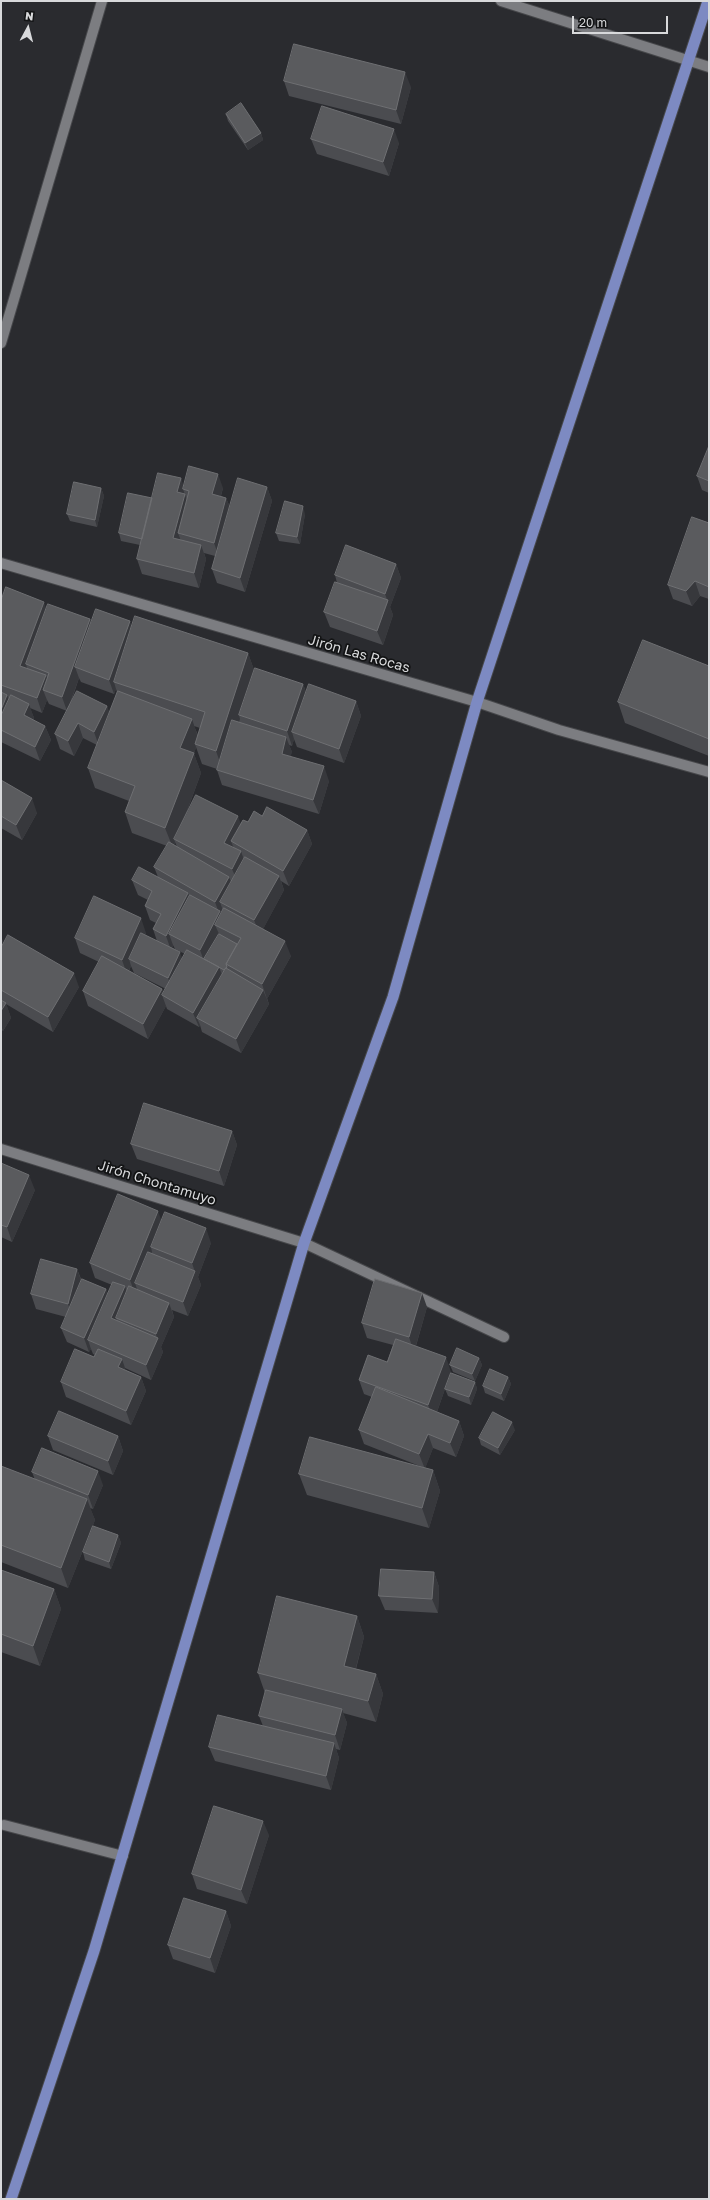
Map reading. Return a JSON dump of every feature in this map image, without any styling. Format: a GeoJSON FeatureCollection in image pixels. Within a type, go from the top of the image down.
{"type":"FeatureCollection","features":[{"type":"Feature","properties":{"kind":"highway"},"geometry":{"type":"LineString","coordinates":[[11,2199],[94,1951],[304,1243],[393,998],[477,702],[708,1]]}},
{"type":"Feature","properties":{"kind":"street"},"geometry":{"type":"LineString","coordinates":[[1,343],[102,1]]}},
{"type":"Feature","properties":{"kind":"street"},"geometry":{"type":"LineString","coordinates":[[501,1],[709,67]]}},
{"type":"Feature","properties":{"kind":"street","name":"Jirón Las Rocas"},"geometry":{"type":"LineString","coordinates":[[1,563],[477,702],[559,730],[709,772]]}},
{"type":"Feature","properties":{"kind":"street","name":"Jirón Chontamuyo"},"geometry":{"type":"LineString","coordinates":[[1,1149],[304,1243],[504,1337]]}},
{"type":"Feature","properties":{"kind":"street"},"geometry":{"type":"LineString","coordinates":[[4,1825],[123,1856]]}},
{"type":"Feature","properties":{"kind":"building"},"geometry":{"type":"Polygon","coordinates":[[[294,44],[405,72],[396,110],[284,81],[294,44]]]}},
{"type":"Feature","properties":{"kind":"building"},"geometry":{"type":"Polygon","coordinates":[[[241,103],[261,133],[245,143],[226,114],[241,103]]]}},
{"type":"Feature","properties":{"kind":"building"},"geometry":{"type":"Polygon","coordinates":[[[322,106],[394,129],[383,162],[311,139],[322,106]]]}},
{"type":"Feature","properties":{"kind":"building"},"geometry":{"type":"Polygon","coordinates":[[[709,446],[709,481],[697,476],[709,446]]]}},
{"type":"Feature","properties":{"kind":"building"},"geometry":{"type":"Polygon","coordinates":[[[189,466],[218,474],[212,494],[226,498],[214,543],[178,533],[189,491],[183,489],[189,466]]]}},
{"type":"Feature","properties":{"kind":"building"},"geometry":{"type":"Polygon","coordinates":[[[158,473],[181,478],[177,492],[185,494],[173,538],[201,545],[194,573],[137,559],[158,473]]]}},
{"type":"Feature","properties":{"kind":"building"},"geometry":{"type":"Polygon","coordinates":[[[238,478],[267,487],[240,578],[212,569],[238,478]]]}},
{"type":"Feature","properties":{"kind":"building"},"geometry":{"type":"Polygon","coordinates":[[[74,482],[101,488],[95,520],[67,514],[74,482]]]}},
{"type":"Feature","properties":{"kind":"building"},"geometry":{"type":"Polygon","coordinates":[[[128,493],[152,498],[142,539],[119,533],[128,493]]]}},
{"type":"Feature","properties":{"kind":"building"},"geometry":{"type":"Polygon","coordinates":[[[285,501],[303,506],[297,537],[276,533],[285,501]]]}},
{"type":"Feature","properties":{"kind":"building"},"geometry":{"type":"Polygon","coordinates":[[[692,517],[709,523],[709,587],[695,581],[686,591],[668,585],[692,517]]]}},
{"type":"Feature","properties":{"kind":"building"},"geometry":{"type":"Polygon","coordinates":[[[346,545],[396,564],[385,594],[335,575],[346,545]]]}},
{"type":"Feature","properties":{"kind":"building"},"geometry":{"type":"Polygon","coordinates":[[[335,582],[388,600],[377,631],[324,612],[335,582]]]}},
{"type":"Feature","properties":{"kind":"building"},"geometry":{"type":"Polygon","coordinates":[[[6,587],[44,602],[20,666],[46,675],[37,698],[1,685],[1,601],[6,587]]]}},
{"type":"Feature","properties":{"kind":"building"},"geometry":{"type":"Polygon","coordinates":[[[48,604],[90,619],[62,697],[43,690],[49,673],[26,664],[48,604]]]}},
{"type":"Feature","properties":{"kind":"building"},"geometry":{"type":"Polygon","coordinates":[[[96,609],[130,621],[109,680],[75,667],[96,609]]]}},
{"type":"Feature","properties":{"kind":"building"},"geometry":{"type":"Polygon","coordinates":[[[135,616],[248,653],[216,751],[195,744],[205,712],[114,682],[135,616]]]}},
{"type":"Feature","properties":{"kind":"building"},"geometry":{"type":"Polygon","coordinates":[[[643,640],[709,666],[709,739],[618,702],[643,640]]]}},
{"type":"Feature","properties":{"kind":"building"},"geometry":{"type":"Polygon","coordinates":[[[255,668],[303,684],[287,731],[239,715],[255,668]]]}},
{"type":"Feature","properties":{"kind":"building"},"geometry":{"type":"Polygon","coordinates":[[[309,684],[356,701],[339,749],[292,732],[309,684]]]}},
{"type":"Feature","properties":{"kind":"building"},"geometry":{"type":"Polygon","coordinates":[[[77,691],[107,706],[94,732],[78,723],[68,741],[55,734],[77,691]]]}},
{"type":"Feature","properties":{"kind":"building"},"geometry":{"type":"Polygon","coordinates":[[[118,691],[192,719],[180,748],[194,753],[165,828],[125,812],[135,786],[88,768],[118,691]]]}},
{"type":"Feature","properties":{"kind":"building"},"geometry":{"type":"Polygon","coordinates":[[[1,692],[7,695],[1,710],[1,692]]]}},
{"type":"Feature","properties":{"kind":"building"},"geometry":{"type":"Polygon","coordinates":[[[11,695],[29,704],[24,715],[45,726],[35,747],[1,730],[1,716],[11,695]]]}},
{"type":"Feature","properties":{"kind":"building"},"geometry":{"type":"Polygon","coordinates":[[[232,720],[286,737],[282,754],[324,766],[313,800],[217,770],[232,720]]]}},
{"type":"Feature","properties":{"kind":"building"},"geometry":{"type":"Polygon","coordinates":[[[1,780],[32,798],[16,825],[1,816],[1,780]]]}},
{"type":"Feature","properties":{"kind":"building"},"geometry":{"type":"Polygon","coordinates":[[[196,795],[238,816],[224,843],[241,851],[232,869],[174,839],[196,795]]]}},
{"type":"Feature","properties":{"kind":"building"},"geometry":{"type":"Polygon","coordinates":[[[267,807],[307,830],[283,871],[231,841],[243,820],[248,822],[254,811],[262,816],[267,807]]]}},
{"type":"Feature","properties":{"kind":"building"},"geometry":{"type":"Polygon","coordinates":[[[169,842],[229,877],[215,902],[154,867],[169,842]]]}},
{"type":"Feature","properties":{"kind":"building"},"geometry":{"type":"Polygon","coordinates":[[[245,857],[279,876],[254,920],[220,902],[245,857]]]}},
{"type":"Feature","properties":{"kind":"building"},"geometry":{"type":"Polygon","coordinates":[[[139,867],[188,893],[166,936],[153,929],[161,914],[145,906],[152,891],[132,880],[139,867]]]}},
{"type":"Feature","properties":{"kind":"building"},"geometry":{"type":"Polygon","coordinates":[[[190,895],[220,911],[200,950],[169,934],[190,895]]]}},
{"type":"Feature","properties":{"kind":"building"},"geometry":{"type":"Polygon","coordinates":[[[94,896],[141,918],[122,960],[75,938],[94,896]]]}},
{"type":"Feature","properties":{"kind":"building"},"geometry":{"type":"Polygon","coordinates":[[[224,908],[285,941],[262,984],[226,964],[241,938],[215,925],[224,908]]]}},
{"type":"Feature","properties":{"kind":"building"},"geometry":{"type":"Polygon","coordinates":[[[141,933],[180,952],[168,978],[129,959],[141,933]]]}},
{"type":"Feature","properties":{"kind":"building"},"geometry":{"type":"Polygon","coordinates":[[[219,934],[237,944],[226,964],[227,967],[224,970],[204,959],[219,934]]]}},
{"type":"Feature","properties":{"kind":"building"},"geometry":{"type":"Polygon","coordinates":[[[8,935],[74,973],[48,1017],[1,990],[1,948],[8,935]]]}},
{"type":"Feature","properties":{"kind":"building"},"geometry":{"type":"Polygon","coordinates":[[[187,950],[219,967],[193,1013],[162,995],[187,950]]]}},
{"type":"Feature","properties":{"kind":"building"},"geometry":{"type":"Polygon","coordinates":[[[102,956],[162,989],[143,1024],[83,991],[102,956]]]}},
{"type":"Feature","properties":{"kind":"building"},"geometry":{"type":"Polygon","coordinates":[[[226,968],[263,990],[236,1039],[197,1018],[226,968]]]}},
{"type":"Feature","properties":{"kind":"building"},"geometry":{"type":"Polygon","coordinates":[[[1,1000],[6,1003],[1,1011],[1,1000]]]}},
{"type":"Feature","properties":{"kind":"building"},"geometry":{"type":"Polygon","coordinates":[[[144,1103],[232,1131],[219,1171],[131,1144],[144,1103]]]}},
{"type":"Feature","properties":{"kind":"building"},"geometry":{"type":"Polygon","coordinates":[[[1,1163],[29,1175],[7,1227],[1,1225],[1,1163]]]}},
{"type":"Feature","properties":{"kind":"building"},"geometry":{"type":"Polygon","coordinates":[[[118,1194],[158,1211],[130,1280],[90,1263],[118,1194]]]}},
{"type":"Feature","properties":{"kind":"building"},"geometry":{"type":"Polygon","coordinates":[[[165,1212],[206,1228],[192,1263],[151,1247],[165,1212]]]}},
{"type":"Feature","properties":{"kind":"building"},"geometry":{"type":"Polygon","coordinates":[[[148,1252],[195,1271],[183,1302],[135,1283],[148,1252]]]}},
{"type":"Feature","properties":{"kind":"building"},"geometry":{"type":"Polygon","coordinates":[[[41,1259],[77,1269],[68,1304],[31,1294],[41,1259]]]}},
{"type":"Feature","properties":{"kind":"building"},"geometry":{"type":"Polygon","coordinates":[[[82,1279],[106,1289],[84,1338],[61,1328],[82,1279]]]}},
{"type":"Feature","properties":{"kind":"building"},"geometry":{"type":"Polygon","coordinates":[[[375,1279],[422,1293],[409,1337],[362,1323],[375,1279]]]}},
{"type":"Feature","properties":{"kind":"building"},"geometry":{"type":"Polygon","coordinates":[[[113,1282],[125,1286],[111,1318],[158,1338],[146,1365],[88,1340],[113,1282]]]}},
{"type":"Feature","properties":{"kind":"building"},"geometry":{"type":"Polygon","coordinates":[[[129,1286],[169,1303],[156,1334],[116,1318],[129,1286]]]}},
{"type":"Feature","properties":{"kind":"building"},"geometry":{"type":"Polygon","coordinates":[[[396,1339],[446,1357],[428,1405],[359,1380],[368,1355],[387,1362],[396,1339]]]}},
{"type":"Feature","properties":{"kind":"building"},"geometry":{"type":"Polygon","coordinates":[[[457,1348],[479,1358],[472,1374],[450,1365],[457,1348]]]}},
{"type":"Feature","properties":{"kind":"building"},"geometry":{"type":"Polygon","coordinates":[[[75,1349],[94,1357],[98,1349],[122,1359],[118,1367],[141,1377],[126,1411],[61,1382],[75,1349]]]}},
{"type":"Feature","properties":{"kind":"building"},"geometry":{"type":"Polygon","coordinates":[[[490,1369],[508,1377],[501,1394],[483,1386],[490,1369]]]}},
{"type":"Feature","properties":{"kind":"building"},"geometry":{"type":"Polygon","coordinates":[[[451,1373],[475,1382],[469,1397],[445,1389],[451,1373]]]}},
{"type":"Feature","properties":{"kind":"building"},"geometry":{"type":"Polygon","coordinates":[[[376,1387],[459,1421],[450,1443],[428,1434],[419,1454],[359,1430],[376,1387]]]}},
{"type":"Feature","properties":{"kind":"building"},"geometry":{"type":"Polygon","coordinates":[[[59,1411],[118,1436],[108,1461],[48,1436],[59,1411]]]}},
{"type":"Feature","properties":{"kind":"building"},"geometry":{"type":"Polygon","coordinates":[[[493,1412],[512,1422],[498,1448],[479,1438],[493,1412]]]}},
{"type":"Feature","properties":{"kind":"building"},"geometry":{"type":"Polygon","coordinates":[[[310,1437],[433,1470],[422,1508],[299,1474],[310,1437]]]}},
{"type":"Feature","properties":{"kind":"building"},"geometry":{"type":"Polygon","coordinates":[[[42,1448],[98,1471],[88,1495],[32,1472],[42,1448]]]}},
{"type":"Feature","properties":{"kind":"building"},"geometry":{"type":"Polygon","coordinates":[[[1,1466],[87,1499],[61,1568],[1,1545],[1,1466]]]}},
{"type":"Feature","properties":{"kind":"building"},"geometry":{"type":"Polygon","coordinates":[[[93,1526],[118,1535],[109,1562],[83,1552],[93,1526]]]}},
{"type":"Feature","properties":{"kind":"building"},"geometry":{"type":"Polygon","coordinates":[[[381,1569],[434,1572],[432,1599],[379,1596],[381,1569]]]}},
{"type":"Feature","properties":{"kind":"building"},"geometry":{"type":"Polygon","coordinates":[[[1,1570],[54,1589],[33,1646],[1,1634],[1,1570]]]}},
{"type":"Feature","properties":{"kind":"building"},"geometry":{"type":"Polygon","coordinates":[[[277,1596],[357,1616],[344,1666],[376,1674],[368,1701],[258,1673],[277,1596]]]}},
{"type":"Feature","properties":{"kind":"building"},"geometry":{"type":"Polygon","coordinates":[[[266,1690],[342,1709],[335,1735],[259,1716],[266,1690]]]}},
{"type":"Feature","properties":{"kind":"building"},"geometry":{"type":"Polygon","coordinates":[[[218,1715],[334,1743],[326,1776],[209,1747],[218,1715]]]}},
{"type":"Feature","properties":{"kind":"building"},"geometry":{"type":"Polygon","coordinates":[[[214,1806],[263,1821],[241,1890],[192,1874],[214,1806]]]}},
{"type":"Feature","properties":{"kind":"building"},"geometry":{"type":"Polygon","coordinates":[[[184,1898],[226,1911],[210,1958],[168,1945],[184,1898]]]}}]}
